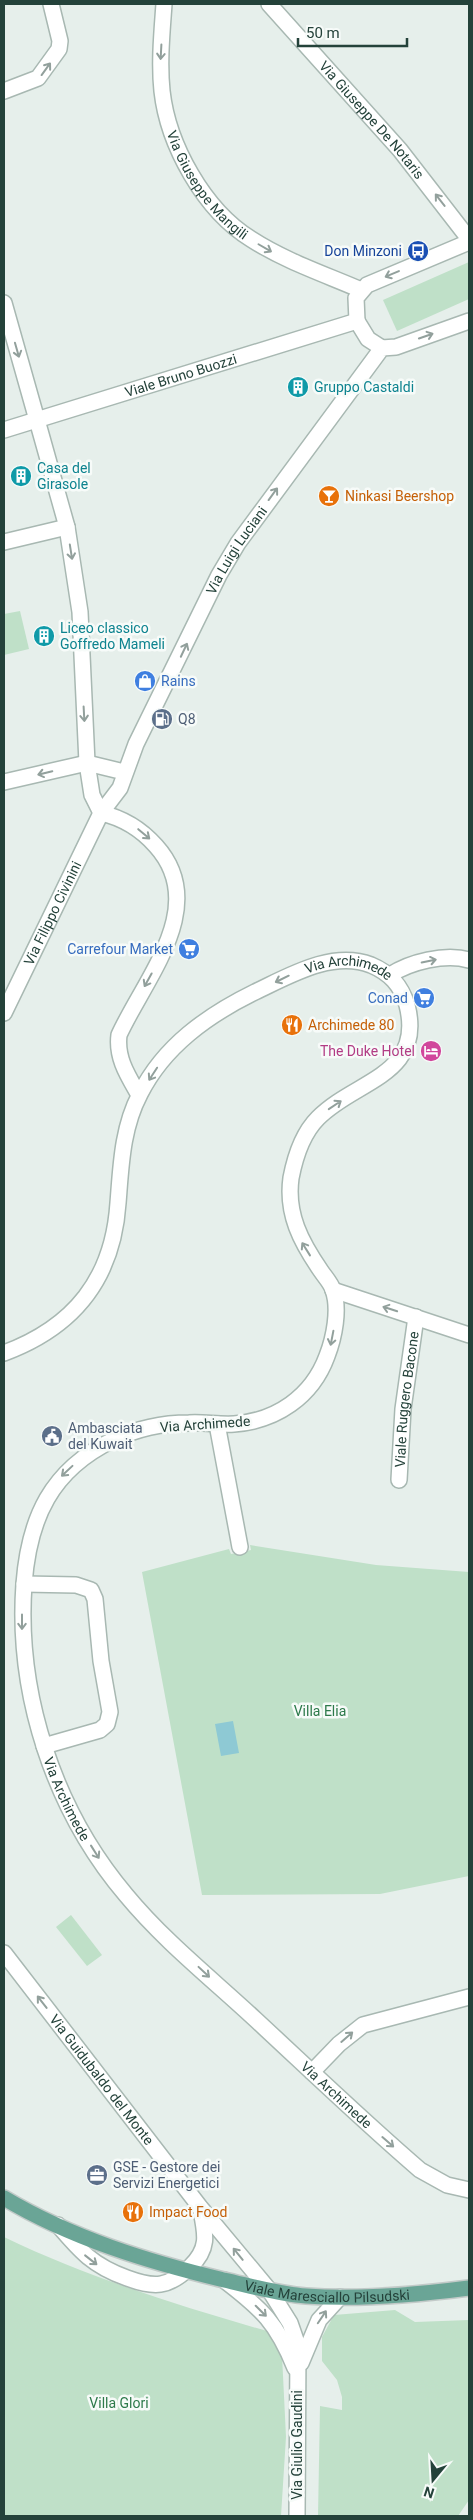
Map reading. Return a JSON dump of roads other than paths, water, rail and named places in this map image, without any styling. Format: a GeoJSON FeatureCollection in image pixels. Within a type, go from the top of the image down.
{"type":"FeatureCollection","features":[{"type":"Feature","properties":{"kind":"main road","name":"Viale Maresciallo Pilsudski"},"geometry":{"type":"LineString","coordinates":[[4,2198],[58,2225],[120,2250],[186,2271],[270,2291],[307,2296],[340,2297],[390,2296],[469,2288]]}},
{"type":"Feature","properties":{"kind":"street"},"geometry":{"type":"LineString","coordinates":[[4,91],[38,78],[59,49],[60,41],[52,4]]}},
{"type":"Feature","properties":{"kind":"street","name":"Via Giuseppe Mangili"},"geometry":{"type":"LineString","coordinates":[[164,4],[161,69],[163,98],[186,163],[204,195],[227,221],[252,240],[298,264],[360,290]]}},
{"type":"Feature","properties":{"kind":"street","name":"Via Giuseppe De Notaris"},"geometry":{"type":"LineString","coordinates":[[269,4],[400,150],[469,240]]}},
{"type":"Feature","properties":{"kind":"street"},"geometry":{"type":"LineString","coordinates":[[469,240],[370,283],[360,290],[355,302],[357,322],[368,339],[382,348],[396,347],[469,321]]}},
{"type":"Feature","properties":{"kind":"street"},"geometry":{"type":"LineString","coordinates":[[4,303],[67,527],[80,612],[86,763],[92,794],[101,813],[128,823],[150,838],[166,860],[176,886],[177,911],[168,941],[120,1035],[118,1049],[121,1060],[139,1095]]}},
{"type":"Feature","properties":{"kind":"street","name":"Viale Bruno Buozzi"},"geometry":{"type":"LineString","coordinates":[[4,430],[357,322]]}},
{"type":"Feature","properties":{"kind":"street","name":"Via Luigi Luciani"},"geometry":{"type":"LineString","coordinates":[[101,813],[120,788],[124,772],[228,559],[265,504],[382,348]]}},
{"type":"Feature","properties":{"kind":"street"},"geometry":{"type":"LineString","coordinates":[[4,542],[67,527]]}},
{"type":"Feature","properties":{"kind":"street"},"geometry":{"type":"LineString","coordinates":[[4,782],[86,763],[124,772]]}},
{"type":"Feature","properties":{"kind":"street","name":"Via Filippo Civinini"},"geometry":{"type":"LineString","coordinates":[[4,1012],[101,813]]}},
{"type":"Feature","properties":{"kind":"street"},"geometry":{"type":"LineString","coordinates":[[390,975],[408,966],[447,958],[469,960]]}},
{"type":"Feature","properties":{"kind":"street","name":"Via Archimede"},"geometry":{"type":"LineString","coordinates":[[4,1353],[36,1339],[65,1320],[88,1294],[101,1270],[115,1232],[122,1155],[128,1126],[139,1095],[168,1053],[199,1025],[236,1002],[313,966],[346,961],[364,962],[390,975],[403,993],[408,1013],[408,1034],[401,1056],[387,1073],[332,1107],[316,1120],[302,1143],[293,1169],[290,1198],[296,1228],[303,1244],[333,1290],[335,1319],[332,1340],[324,1364],[310,1387],[296,1401],[272,1415],[246,1422],[217,1424],[177,1423],[137,1431],[100,1447],[72,1467],[54,1485],[38,1515],[28,1548],[22,1623],[30,1691],[44,1746],[71,1812],[121,1890],[162,1934],[420,2170],[447,2185],[469,2190]]}},
{"type":"Feature","properties":{"kind":"street"},"geometry":{"type":"LineString","coordinates":[[333,1290],[469,1335]]}},
{"type":"Feature","properties":{"kind":"street","name":"Viale Ruggero Bacone"},"geometry":{"type":"LineString","coordinates":[[399,1480],[403,1409],[416,1317]]}},
{"type":"Feature","properties":{"kind":"street"},"geometry":{"type":"LineString","coordinates":[[217,1424],[240,1547]]}},
{"type":"Feature","properties":{"kind":"street"},"geometry":{"type":"LineString","coordinates":[[24,1584],[76,1585],[91,1590],[95,1599],[100,1651],[110,1712],[107,1724],[100,1730],[44,1746]]}},
{"type":"Feature","properties":{"kind":"street","name":"Via Guidubaldo del Monte"},"geometry":{"type":"LineString","coordinates":[[4,1953],[200,2207],[270,2291]]}},
{"type":"Feature","properties":{"kind":"street"},"geometry":{"type":"LineString","coordinates":[[312,2072],[339,2044],[363,2025],[469,1997]]}},
{"type":"Feature","properties":{"kind":"street","name":"Via Guidubaldo del Monte"},"geometry":{"type":"LineString","coordinates":[[186,2271],[197,2260],[205,2246],[206,2235],[200,2207]]}},
{"type":"Feature","properties":{"kind":"street","name":"Viale Maresciallo Pilsudski"},"geometry":{"type":"LineString","coordinates":[[58,2225],[93,2263],[142,2284],[164,2284],[186,2271]]}},
{"type":"Feature","properties":{"kind":"street","name":"Via Giulio Gaudini"},"geometry":{"type":"LineString","coordinates":[[224,2280],[257,2306],[273,2323],[298,2374]]}},
{"type":"Feature","properties":{"kind":"street","name":"Via Giulio Gaudini"},"geometry":{"type":"LineString","coordinates":[[270,2291],[294,2331],[298,2346],[297,2516]]}},
{"type":"Feature","properties":{"kind":"street","name":"Via Giulio Gaudini"},"geometry":{"type":"LineString","coordinates":[[298,2374],[319,2320],[340,2297]]}},
{"type":"Feature","properties":{"kind":"water"},"geometry":{"type":"Polygon","coordinates":[[[233,1721],[239,1753],[221,1756],[215,1724],[233,1721]]]}},
{"type":"Feature","properties":{"kind":"place","name":"Don Minzoni"},"geometry":{"type":"Point","coordinates":[418,251]}},
{"type":"Feature","properties":{"kind":"place","name":"Gruppo Castaldi"},"geometry":{"type":"Point","coordinates":[298,387]}},
{"type":"Feature","properties":{"kind":"place","name":"Casa del Girasole"},"geometry":{"type":"Point","coordinates":[21,476]}},
{"type":"Feature","properties":{"kind":"place","name":"Ninkasi Beershop"},"geometry":{"type":"Point","coordinates":[329,496]}},
{"type":"Feature","properties":{"kind":"place","name":"Liceo classico Goffredo Mameli"},"geometry":{"type":"Point","coordinates":[44,636]}},
{"type":"Feature","properties":{"kind":"place","name":"Rains"},"geometry":{"type":"Point","coordinates":[145,681]}},
{"type":"Feature","properties":{"kind":"place","name":"Q8"},"geometry":{"type":"Point","coordinates":[162,719]}},
{"type":"Feature","properties":{"kind":"place","name":"Carrefour Market"},"geometry":{"type":"Point","coordinates":[189,949]}},
{"type":"Feature","properties":{"kind":"place","name":"Conad"},"geometry":{"type":"Point","coordinates":[424,998]}},
{"type":"Feature","properties":{"kind":"place","name":"Archimede 80"},"geometry":{"type":"Point","coordinates":[292,1025]}},
{"type":"Feature","properties":{"kind":"place","name":"The Duke Hotel"},"geometry":{"type":"Point","coordinates":[431,1051]}},
{"type":"Feature","properties":{"kind":"place","name":"Ambasciata del Kuwait"},"geometry":{"type":"Point","coordinates":[52,1436]}},
{"type":"Feature","properties":{"kind":"place","name":"GSE - Gestore dei Servizi Energetici"},"geometry":{"type":"Point","coordinates":[97,2175]}},
{"type":"Feature","properties":{"kind":"place","name":"Impact Food"},"geometry":{"type":"Point","coordinates":[133,2212]}},
{"type":"Feature","properties":{"kind":"park label","name":"Villa Elia"},"geometry":{"type":"Point","coordinates":[320,1711]}},
{"type":"Feature","properties":{"kind":"park label","name":"Villa Glori"},"geometry":{"type":"Point","coordinates":[119,2403]}}]}
